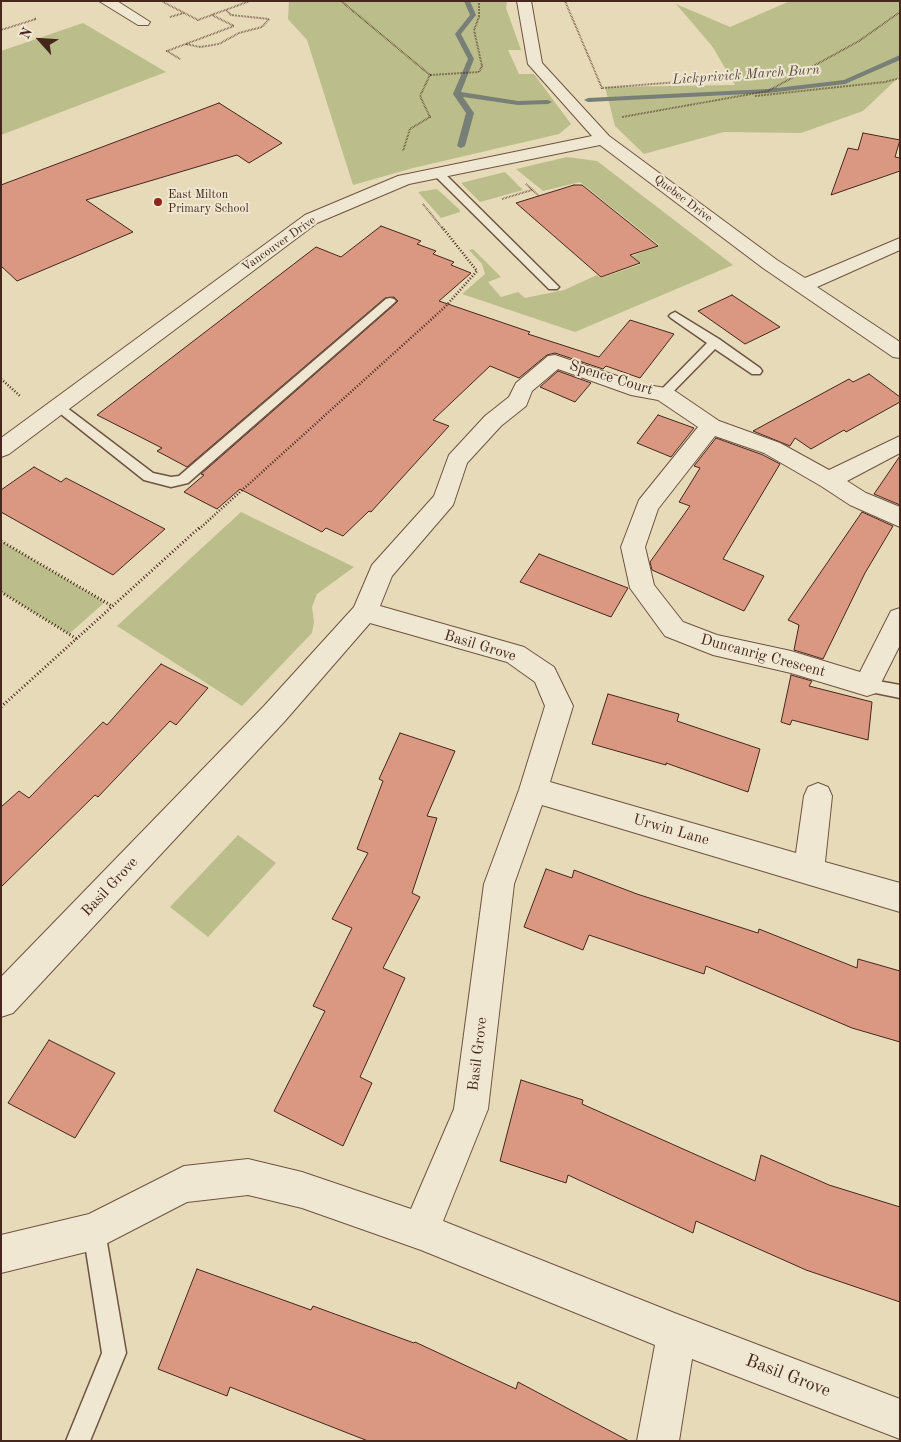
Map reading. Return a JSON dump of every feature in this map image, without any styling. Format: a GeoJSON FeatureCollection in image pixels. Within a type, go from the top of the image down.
{"type":"FeatureCollection","features":[{"type":"Feature","properties":{"kind":"street"},"geometry":{"type":"LineString","coordinates":[[106,1],[143,22]]}},
{"type":"Feature","properties":{"kind":"street","name":"Quebec Drive"},"geometry":{"type":"LineString","coordinates":[[524,1],[535,64],[604,139],[770,264],[900,352]]}},
{"type":"Feature","properties":{"kind":"street","name":"Vancouver Drive"},"geometry":{"type":"LineString","coordinates":[[1,449],[311,219],[404,180],[604,139]]}},
{"type":"Feature","properties":{"kind":"street"},"geometry":{"type":"LineString","coordinates":[[803,286],[900,242]]}},
{"type":"Feature","properties":{"kind":"street","name":"Spence Court"},"geometry":{"type":"LineString","coordinates":[[365,612],[381,572],[445,499],[457,460],[493,421],[518,402],[524,388],[555,361],[638,390],[664,394],[711,426],[772,448],[829,480]]}},
{"type":"Feature","properties":{"kind":"street","name":"Duncanrig Crescent"},"geometry":{"type":"LineString","coordinates":[[711,426],[647,506],[633,547],[642,588],[674,629],[713,645],[791,662],[867,685]]}},
{"type":"Feature","properties":{"kind":"street"},"geometry":{"type":"LineString","coordinates":[[900,443],[829,480],[858,499],[895,514],[900,519]]}},
{"type":"Feature","properties":{"kind":"street","name":"Basil Grove"},"geometry":{"type":"LineString","coordinates":[[1,1001],[274,714],[365,612],[515,654],[545,675],[559,706],[533,790],[499,884],[471,1108],[421,1231]]}},
{"type":"Feature","properties":{"kind":"street"},"geometry":{"type":"LineString","coordinates":[[867,685],[900,618]]}},
{"type":"Feature","properties":{"kind":"street","name":"Urwin Lane"},"geometry":{"type":"LineString","coordinates":[[533,790],[900,898]]}},
{"type":"Feature","properties":{"kind":"street"},"geometry":{"type":"LineString","coordinates":[[809,870],[818,796]]}},
{"type":"Feature","properties":{"kind":"street","name":"Basil Grove"},"geometry":{"type":"LineString","coordinates":[[1,1254],[94,1231],[184,1184],[248,1177],[302,1190],[421,1231],[677,1334],[900,1419]]}},
{"type":"Feature","properties":{"kind":"street"},"geometry":{"type":"LineString","coordinates":[[658,1441],[677,1334]]}},
{"type":"Feature","properties":{"kind":"lane"},"geometry":{"type":"LineString","coordinates":[[437,172],[552,287]]}},
{"type":"Feature","properties":{"kind":"lane"},"geometry":{"type":"LineString","coordinates":[[58,407],[149,477],[171,482],[183,480],[390,301]]}},
{"type":"Feature","properties":{"kind":"lane"},"geometry":{"type":"LineString","coordinates":[[675,316],[756,371]]}},
{"type":"Feature","properties":{"kind":"lane"},"geometry":{"type":"LineString","coordinates":[[664,394],[715,342]]}},
{"type":"Feature","properties":{"kind":"lane"},"geometry":{"type":"LineString","coordinates":[[867,685],[900,692]]}},
{"type":"Feature","properties":{"kind":"lane"},"geometry":{"type":"LineString","coordinates":[[78,1441],[114,1353],[94,1231]]}},
{"type":"Feature","properties":{"kind":"path"},"geometry":{"type":"LineString","coordinates":[[165,2],[198,20],[250,1]]}},
{"type":"Feature","properties":{"kind":"path"},"geometry":{"type":"LineString","coordinates":[[341,1],[430,75],[479,72],[482,66],[474,30],[479,18],[479,1]]}},
{"type":"Feature","properties":{"kind":"path"},"geometry":{"type":"LineString","coordinates":[[565,1],[602,88],[716,79]]}},
{"type":"Feature","properties":{"kind":"path"},"geometry":{"type":"LineString","coordinates":[[186,44],[200,47],[219,44],[239,33],[262,27],[269,19],[231,15],[226,10]]}},
{"type":"Feature","properties":{"kind":"path"},"geometry":{"type":"LineString","coordinates":[[588,123],[768,92],[851,46],[900,12]]}},
{"type":"Feature","properties":{"kind":"path"},"geometry":{"type":"LineString","coordinates":[[180,59],[167,51],[234,26],[212,15]]}},
{"type":"Feature","properties":{"kind":"path"},"geometry":{"type":"LineString","coordinates":[[1,30],[36,19],[34,18]]}},
{"type":"Feature","properties":{"kind":"path"},"geometry":{"type":"LineString","coordinates":[[403,151],[410,128],[430,117],[420,96],[430,75]]}},
{"type":"Feature","properties":{"kind":"path"},"geometry":{"type":"LineString","coordinates":[[747,96],[777,95],[885,82],[900,78]]}},
{"type":"Feature","properties":{"kind":"path"},"geometry":{"type":"LineString","coordinates":[[1,707],[445,307],[477,271],[404,180]]}},
{"type":"Feature","properties":{"kind":"path"},"geometry":{"type":"LineString","coordinates":[[1,541],[112,606]]}},
{"type":"Feature","properties":{"kind":"path"},"geometry":{"type":"LineString","coordinates":[[1,592],[77,638]]}},
{"type":"Feature","properties":{"kind":"green space"},"geometry":{"type":"Polygon","coordinates":[[[289,1],[507,1],[506,8],[521,50],[508,50],[519,74],[534,74],[571,124],[559,134],[413,168],[353,185],[307,40],[288,19],[289,1]]]}},
{"type":"Feature","properties":{"kind":"green space"},"geometry":{"type":"Polygon","coordinates":[[[790,1],[900,1],[900,76],[863,111],[801,133],[724,132],[644,154],[615,126],[605,87],[735,85],[712,46],[676,4],[730,27],[790,1]]]}},
{"type":"Feature","properties":{"kind":"green space"},"geometry":{"type":"Polygon","coordinates":[[[83,23],[166,72],[1,135],[1,51],[83,23]]]}},
{"type":"Feature","properties":{"kind":"green space"},"geometry":{"type":"Polygon","coordinates":[[[567,157],[597,161],[733,265],[575,332],[462,294],[485,274],[482,264],[469,250],[473,249],[501,277],[488,282],[501,297],[518,292],[525,298],[564,290],[597,275],[601,278],[641,264],[632,256],[659,245],[580,182],[543,191],[516,169],[567,157]]]}},
{"type":"Feature","properties":{"kind":"green space"},"geometry":{"type":"Polygon","coordinates":[[[505,172],[523,190],[480,202],[461,183],[505,172]]]}},
{"type":"Feature","properties":{"kind":"green space"},"geometry":{"type":"Polygon","coordinates":[[[437,189],[460,212],[441,218],[418,192],[437,189]]]}},
{"type":"Feature","properties":{"kind":"green space"},"geometry":{"type":"Polygon","coordinates":[[[241,512],[354,567],[317,594],[312,607],[314,622],[312,633],[242,706],[117,626],[241,512]]]}},
{"type":"Feature","properties":{"kind":"green space"},"geometry":{"type":"Polygon","coordinates":[[[1,541],[105,602],[69,634],[1,592],[1,541]]]}},
{"type":"Feature","properties":{"kind":"green space"},"geometry":{"type":"Polygon","coordinates":[[[238,835],[276,863],[208,937],[170,907],[238,835]]]}},
{"type":"Feature","properties":{"kind":"building"},"geometry":{"type":"Polygon","coordinates":[[[219,103],[282,143],[249,163],[237,155],[86,200],[133,232],[17,281],[1,266],[1,185],[219,103]]]}},
{"type":"Feature","properties":{"kind":"building"},"geometry":{"type":"Polygon","coordinates":[[[863,133],[900,140],[895,157],[900,158],[900,171],[831,195],[848,148],[858,150],[863,133]]]}},
{"type":"Feature","properties":{"kind":"building"},"geometry":{"type":"Polygon","coordinates":[[[574,185],[582,185],[658,246],[630,255],[640,263],[601,277],[516,203],[574,185]]]}},
{"type":"Feature","properties":{"kind":"building"},"geometry":{"type":"Polygon","coordinates":[[[381,226],[421,241],[417,244],[436,251],[433,254],[454,262],[451,265],[471,273],[439,301],[530,332],[528,334],[599,357],[630,320],[674,334],[640,378],[606,366],[603,369],[555,353],[547,355],[519,378],[490,366],[433,420],[449,426],[371,512],[369,511],[343,536],[326,528],[322,532],[240,489],[217,509],[184,492],[204,475],[201,474],[395,304],[398,301],[394,297],[385,298],[187,467],[157,451],[162,448],[97,415],[316,247],[341,257],[381,226]]]}},
{"type":"Feature","properties":{"kind":"building"},"geometry":{"type":"Polygon","coordinates":[[[732,295],[780,327],[745,344],[698,311],[732,295]]]}},
{"type":"Feature","properties":{"kind":"building"},"geometry":{"type":"Polygon","coordinates":[[[558,371],[591,383],[575,402],[540,387],[558,371]]]}},
{"type":"Feature","properties":{"kind":"building"},"geometry":{"type":"Polygon","coordinates":[[[869,374],[900,397],[900,402],[846,432],[844,430],[811,449],[795,438],[790,446],[753,431],[849,379],[853,382],[869,374]]]}},
{"type":"Feature","properties":{"kind":"building"},"geometry":{"type":"Polygon","coordinates":[[[658,415],[694,428],[671,457],[637,443],[658,415]]]}},
{"type":"Feature","properties":{"kind":"building"},"geometry":{"type":"Polygon","coordinates":[[[716,438],[763,455],[780,464],[723,559],[764,576],[744,611],[652,570],[650,562],[690,506],[679,502],[700,468],[694,466],[716,438]]]}},
{"type":"Feature","properties":{"kind":"building"},"geometry":{"type":"Polygon","coordinates":[[[900,456],[900,505],[874,494],[900,456]]]}},
{"type":"Feature","properties":{"kind":"building"},"geometry":{"type":"Polygon","coordinates":[[[34,467],[61,482],[66,478],[165,529],[113,575],[1,512],[1,490],[34,467]]]}},
{"type":"Feature","properties":{"kind":"building"},"geometry":{"type":"Polygon","coordinates":[[[862,512],[893,526],[865,573],[823,659],[794,650],[799,625],[788,620],[862,512]]]}},
{"type":"Feature","properties":{"kind":"building"},"geometry":{"type":"Polygon","coordinates":[[[539,554],[628,588],[611,617],[520,582],[539,554]]]}},
{"type":"Feature","properties":{"kind":"building"},"geometry":{"type":"Polygon","coordinates":[[[161,664],[208,688],[176,725],[170,721],[98,797],[95,795],[1,887],[1,807],[19,791],[29,798],[103,722],[107,725],[161,664]]]}},
{"type":"Feature","properties":{"kind":"building"},"geometry":{"type":"Polygon","coordinates":[[[791,675],[812,681],[809,686],[872,702],[868,740],[792,720],[790,725],[781,722],[791,675]]]}},
{"type":"Feature","properties":{"kind":"building"},"geometry":{"type":"Polygon","coordinates":[[[608,694],[679,714],[677,721],[760,749],[748,792],[666,763],[666,765],[592,744],[608,694]]]}},
{"type":"Feature","properties":{"kind":"building"},"geometry":{"type":"Polygon","coordinates":[[[400,733],[455,751],[427,816],[437,818],[412,893],[420,897],[383,968],[405,978],[360,1077],[372,1083],[343,1146],[274,1111],[325,1011],[313,1006],[352,928],[332,919],[368,853],[357,849],[383,781],[379,779],[400,733]]]}},
{"type":"Feature","properties":{"kind":"building"},"geometry":{"type":"Polygon","coordinates":[[[546,869],[572,878],[574,870],[637,894],[758,933],[759,929],[857,968],[858,959],[900,971],[900,1042],[852,1028],[706,966],[704,974],[589,935],[583,950],[524,927],[546,869]]]}},
{"type":"Feature","properties":{"kind":"building"},"geometry":{"type":"Polygon","coordinates":[[[49,1040],[115,1073],[75,1138],[8,1103],[49,1040]]]}},
{"type":"Feature","properties":{"kind":"building"},"geometry":{"type":"Polygon","coordinates":[[[521,1080],[583,1100],[582,1104],[755,1181],[761,1155],[829,1185],[900,1207],[900,1302],[806,1270],[696,1221],[693,1233],[568,1175],[566,1183],[500,1161],[521,1080]]]}},
{"type":"Feature","properties":{"kind":"building"},"geometry":{"type":"Polygon","coordinates":[[[197,1269],[311,1310],[313,1306],[415,1342],[516,1389],[518,1382],[629,1441],[368,1441],[230,1387],[227,1396],[158,1369],[197,1269]]]}},
{"type":"Feature","properties":{"kind":"waterway"},"geometry":{"type":"LineString","coordinates":[[457,94],[471,59],[458,34],[473,15],[467,1]]}},
{"type":"Feature","properties":{"kind":"waterway","name":"Lickprivick March Burn"},"geometry":{"type":"LineString","coordinates":[[588,100],[768,91],[845,82],[900,57]]}},
{"type":"Feature","properties":{"kind":"waterway","name":"Lickprivick March Burn"},"geometry":{"type":"LineString","coordinates":[[457,94],[518,103],[548,102]]}},
{"type":"Feature","properties":{"kind":"waterway"},"geometry":{"type":"LineString","coordinates":[[457,94],[470,113],[461,146]]}},
{"type":"Feature","properties":{"kind":"place","name":"East Milton Primary School"},"geometry":{"type":"Point","coordinates":[158,202]}}]}
